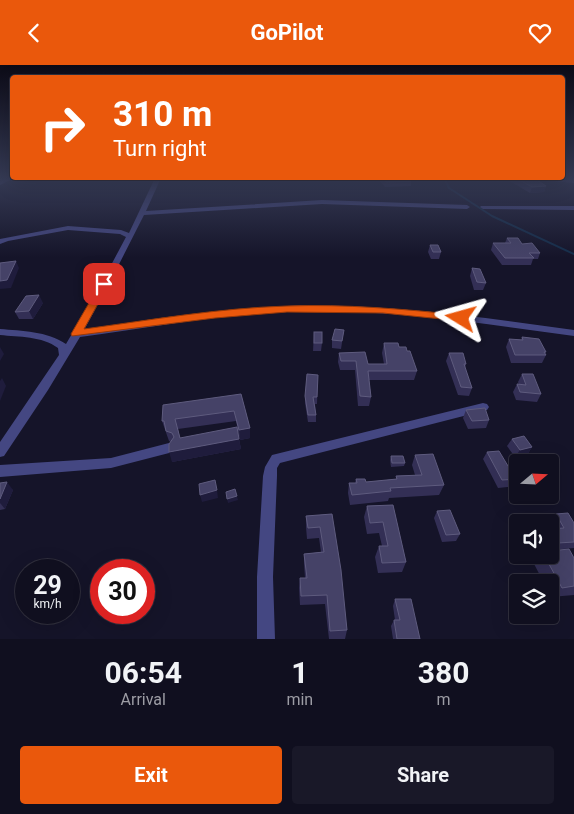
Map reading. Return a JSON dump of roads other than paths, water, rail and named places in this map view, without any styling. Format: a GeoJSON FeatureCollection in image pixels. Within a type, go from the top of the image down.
{"type":"FeatureCollection","features":[{"type":"Feature","properties":{"kind":"street"},"geometry":{"type":"LineString","coordinates":[[0,453],[38,400],[131,236],[146,205]]}},
{"type":"Feature","properties":{"kind":"street"},"geometry":{"type":"LineString","coordinates":[[142,213],[276,205]]}},
{"type":"Feature","properties":{"kind":"street"},"geometry":{"type":"LineString","coordinates":[[403,205],[467,207]]}},
{"type":"Feature","properties":{"kind":"street"},"geometry":{"type":"LineString","coordinates":[[484,207],[574,208]]}},
{"type":"Feature","properties":{"kind":"street"},"geometry":{"type":"LineString","coordinates":[[0,241],[68,228],[122,232],[131,236]]}},
{"type":"Feature","properties":{"kind":"street"},"geometry":{"type":"LineString","coordinates":[[76,334],[215,315],[287,309],[383,310],[428,313],[574,333]]}},
{"type":"Feature","properties":{"kind":"street"},"geometry":{"type":"LineString","coordinates":[[1,333],[55,341],[63,347],[64,354]]}},
{"type":"Feature","properties":{"kind":"street"},"geometry":{"type":"LineString","coordinates":[[266,639],[270,467],[276,459],[483,407]]}},
{"type":"Feature","properties":{"kind":"street"},"geometry":{"type":"LineString","coordinates":[[0,471],[111,463],[169,448]]}},
{"type":"Feature","properties":{"kind":"waterway"},"geometry":{"type":"LineString","coordinates":[[475,205],[492,216],[574,254]]}}]}
